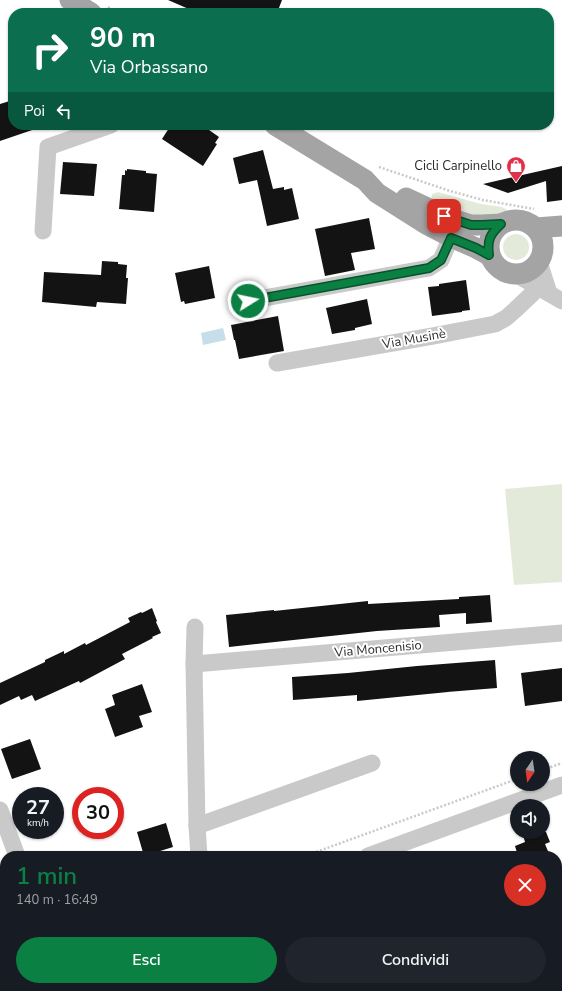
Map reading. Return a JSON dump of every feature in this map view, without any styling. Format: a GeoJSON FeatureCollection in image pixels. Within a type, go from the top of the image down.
{"type":"FeatureCollection","features":[{"type":"Feature","properties":{"kind":"main road"},"geometry":{"type":"LineString","coordinates":[[70,0],[83,8]]}},
{"type":"Feature","properties":{"kind":"main road"},"geometry":{"type":"LineString","coordinates":[[285,130],[371,174],[384,186],[434,211],[471,225],[501,224]]}},
{"type":"Feature","properties":{"kind":"main road"},"geometry":{"type":"LineString","coordinates":[[371,174],[377,193],[451,238],[489,255]]}},
{"type":"Feature","properties":{"kind":"main road"},"geometry":{"type":"LineString","coordinates":[[535,219],[543,244],[541,255]]}},
{"type":"Feature","properties":{"kind":"main road"},"geometry":{"type":"LineString","coordinates":[[562,226],[535,219],[525,221],[509,220],[494,230],[488,246],[489,255],[493,263],[500,270],[508,273],[525,273],[533,268],[541,255],[558,241],[562,240]]}},
{"type":"Feature","properties":{"kind":"street"},"geometry":{"type":"LineString","coordinates":[[43,231],[48,146],[96,130]]}},
{"type":"Feature","properties":{"kind":"street"},"geometry":{"type":"LineString","coordinates":[[248,301],[429,268],[441,260],[451,238]]}},
{"type":"Feature","properties":{"kind":"street"},"geometry":{"type":"LineString","coordinates":[[541,255],[550,294]]}},
{"type":"Feature","properties":{"kind":"street"},"geometry":{"type":"LineString","coordinates":[[517,274],[550,294]]}},
{"type":"Feature","properties":{"kind":"street","name":"Via Musinè"},"geometry":{"type":"LineString","coordinates":[[277,363],[495,324],[506,318],[532,294],[550,294]]}},
{"type":"Feature","properties":{"kind":"street"},"geometry":{"type":"LineString","coordinates":[[195,627],[194,664],[197,826],[200,851]]}},
{"type":"Feature","properties":{"kind":"street","name":"Via Moncenisio"},"geometry":{"type":"LineString","coordinates":[[194,664],[562,633]]}},
{"type":"Feature","properties":{"kind":"street"},"geometry":{"type":"LineString","coordinates":[[197,826],[372,763]]}},
{"type":"Feature","properties":{"kind":"street"},"geometry":{"type":"LineString","coordinates":[[382,851],[562,785]]}},
{"type":"Feature","properties":{"kind":"street"},"geometry":{"type":"LineString","coordinates":[[0,810],[15,851]]}},
{"type":"Feature","properties":{"kind":"path"},"geometry":{"type":"LineString","coordinates":[[371,174],[450,191],[483,200],[535,219]]}},
{"type":"Feature","properties":{"kind":"path"},"geometry":{"type":"LineString","coordinates":[[550,767],[562,763]]}},
{"type":"Feature","properties":{"kind":"path"},"geometry":{"type":"LineString","coordinates":[[319,851],[510,782]]}},
{"type":"Feature","properties":{"kind":"green space"},"geometry":{"type":"Polygon","coordinates":[[[438,192],[481,204],[502,207],[509,211],[493,217],[476,219],[431,203],[432,194],[438,192]]]}},
{"type":"Feature","properties":{"kind":"green space"},"geometry":{"type":"Polygon","coordinates":[[[516,234],[525,238],[529,247],[525,256],[516,260],[507,256],[503,247],[507,238],[516,234]]]}},
{"type":"Feature","properties":{"kind":"green space"},"geometry":{"type":"Polygon","coordinates":[[[562,484],[562,582],[514,585],[505,489],[562,484]]]}},
{"type":"Feature","properties":{"kind":"water"},"geometry":{"type":"Polygon","coordinates":[[[223,328],[226,340],[203,345],[201,333],[223,328]]]}},
{"type":"Feature","properties":{"kind":"building"},"geometry":{"type":"Polygon","coordinates":[[[168,0],[282,0],[279,8],[186,8],[168,0]]]}},
{"type":"Feature","properties":{"kind":"building"},"geometry":{"type":"Polygon","coordinates":[[[8,102],[8,130],[32,130],[0,141],[0,104],[8,102]]]}},
{"type":"Feature","properties":{"kind":"building"},"geometry":{"type":"Polygon","coordinates":[[[168,130],[209,130],[219,137],[215,143],[217,144],[203,166],[162,139],[168,130]]]}},
{"type":"Feature","properties":{"kind":"building"},"geometry":{"type":"Polygon","coordinates":[[[263,150],[273,189],[284,187],[284,190],[292,188],[299,219],[267,226],[257,180],[239,184],[233,158],[263,150]]]}},
{"type":"Feature","properties":{"kind":"building"},"geometry":{"type":"Polygon","coordinates":[[[63,162],[97,164],[94,196],[60,194],[63,162]]]}},
{"type":"Feature","properties":{"kind":"building"},"geometry":{"type":"Polygon","coordinates":[[[562,166],[562,200],[547,202],[546,181],[508,193],[483,184],[562,166]]]}},
{"type":"Feature","properties":{"kind":"building"},"geometry":{"type":"Polygon","coordinates":[[[127,169],[157,174],[154,212],[119,209],[122,175],[125,175],[125,170],[127,171],[127,169]]]}},
{"type":"Feature","properties":{"kind":"building"},"geometry":{"type":"Polygon","coordinates":[[[369,218],[375,249],[351,253],[355,270],[325,276],[315,229],[369,218]]]}},
{"type":"Feature","properties":{"kind":"building"},"geometry":{"type":"Polygon","coordinates":[[[102,261],[118,262],[118,264],[127,265],[126,278],[128,278],[126,304],[97,302],[96,307],[42,302],[44,272],[101,275],[102,261]]]}},
{"type":"Feature","properties":{"kind":"building"},"geometry":{"type":"Polygon","coordinates":[[[209,266],[215,298],[185,304],[184,301],[181,302],[175,273],[209,266]]]}},
{"type":"Feature","properties":{"kind":"building"},"geometry":{"type":"Polygon","coordinates":[[[466,280],[470,310],[432,316],[428,287],[466,280]]]}},
{"type":"Feature","properties":{"kind":"building"},"geometry":{"type":"Polygon","coordinates":[[[367,299],[372,324],[355,328],[355,330],[332,334],[326,308],[367,299]]]}},
{"type":"Feature","properties":{"kind":"building"},"geometry":{"type":"Polygon","coordinates":[[[278,316],[284,351],[239,359],[231,325],[278,316]]]}},
{"type":"Feature","properties":{"kind":"building"},"geometry":{"type":"Polygon","coordinates":[[[490,595],[492,622],[466,624],[466,613],[439,615],[440,627],[377,631],[229,647],[226,615],[368,601],[368,604],[459,599],[459,597],[490,595]]]}},
{"type":"Feature","properties":{"kind":"building"},"geometry":{"type":"Polygon","coordinates":[[[152,608],[161,633],[122,654],[125,659],[80,683],[79,681],[35,701],[32,695],[21,700],[19,696],[0,705],[0,683],[45,662],[45,660],[64,651],[64,654],[85,643],[86,645],[130,622],[128,618],[152,608]]]}},
{"type":"Feature","properties":{"kind":"building"},"geometry":{"type":"Polygon","coordinates":[[[495,660],[497,688],[357,701],[357,695],[293,700],[292,677],[495,660]]]}},
{"type":"Feature","properties":{"kind":"building"},"geometry":{"type":"Polygon","coordinates":[[[562,668],[562,701],[525,706],[521,673],[562,668]]]}},
{"type":"Feature","properties":{"kind":"building"},"geometry":{"type":"Polygon","coordinates":[[[142,684],[152,712],[139,716],[143,727],[115,737],[105,709],[115,705],[112,695],[142,684]]]}},
{"type":"Feature","properties":{"kind":"building"},"geometry":{"type":"Polygon","coordinates":[[[30,739],[41,769],[12,779],[1,749],[30,739]]]}},
{"type":"Feature","properties":{"kind":"building"},"geometry":{"type":"Polygon","coordinates":[[[166,823],[173,847],[160,851],[143,851],[137,832],[166,823]]]}},
{"type":"Feature","properties":{"kind":"building"},"geometry":{"type":"Polygon","coordinates":[[[524,839],[549,839],[550,842],[545,844],[548,851],[516,851],[515,846],[525,842],[524,839]]]}},
{"type":"Feature","properties":{"kind":"place","name":"Cicli Carpinello"},"geometry":{"type":"Point","coordinates":[516,183]}},
{"type":"Feature","properties":{"kind":"route"},"geometry":{"type":"LineString","coordinates":[[248,301],[429,268],[441,260],[451,238],[489,255],[488,246],[490,238],[494,230],[501,224],[471,225],[444,216]]}}]}
